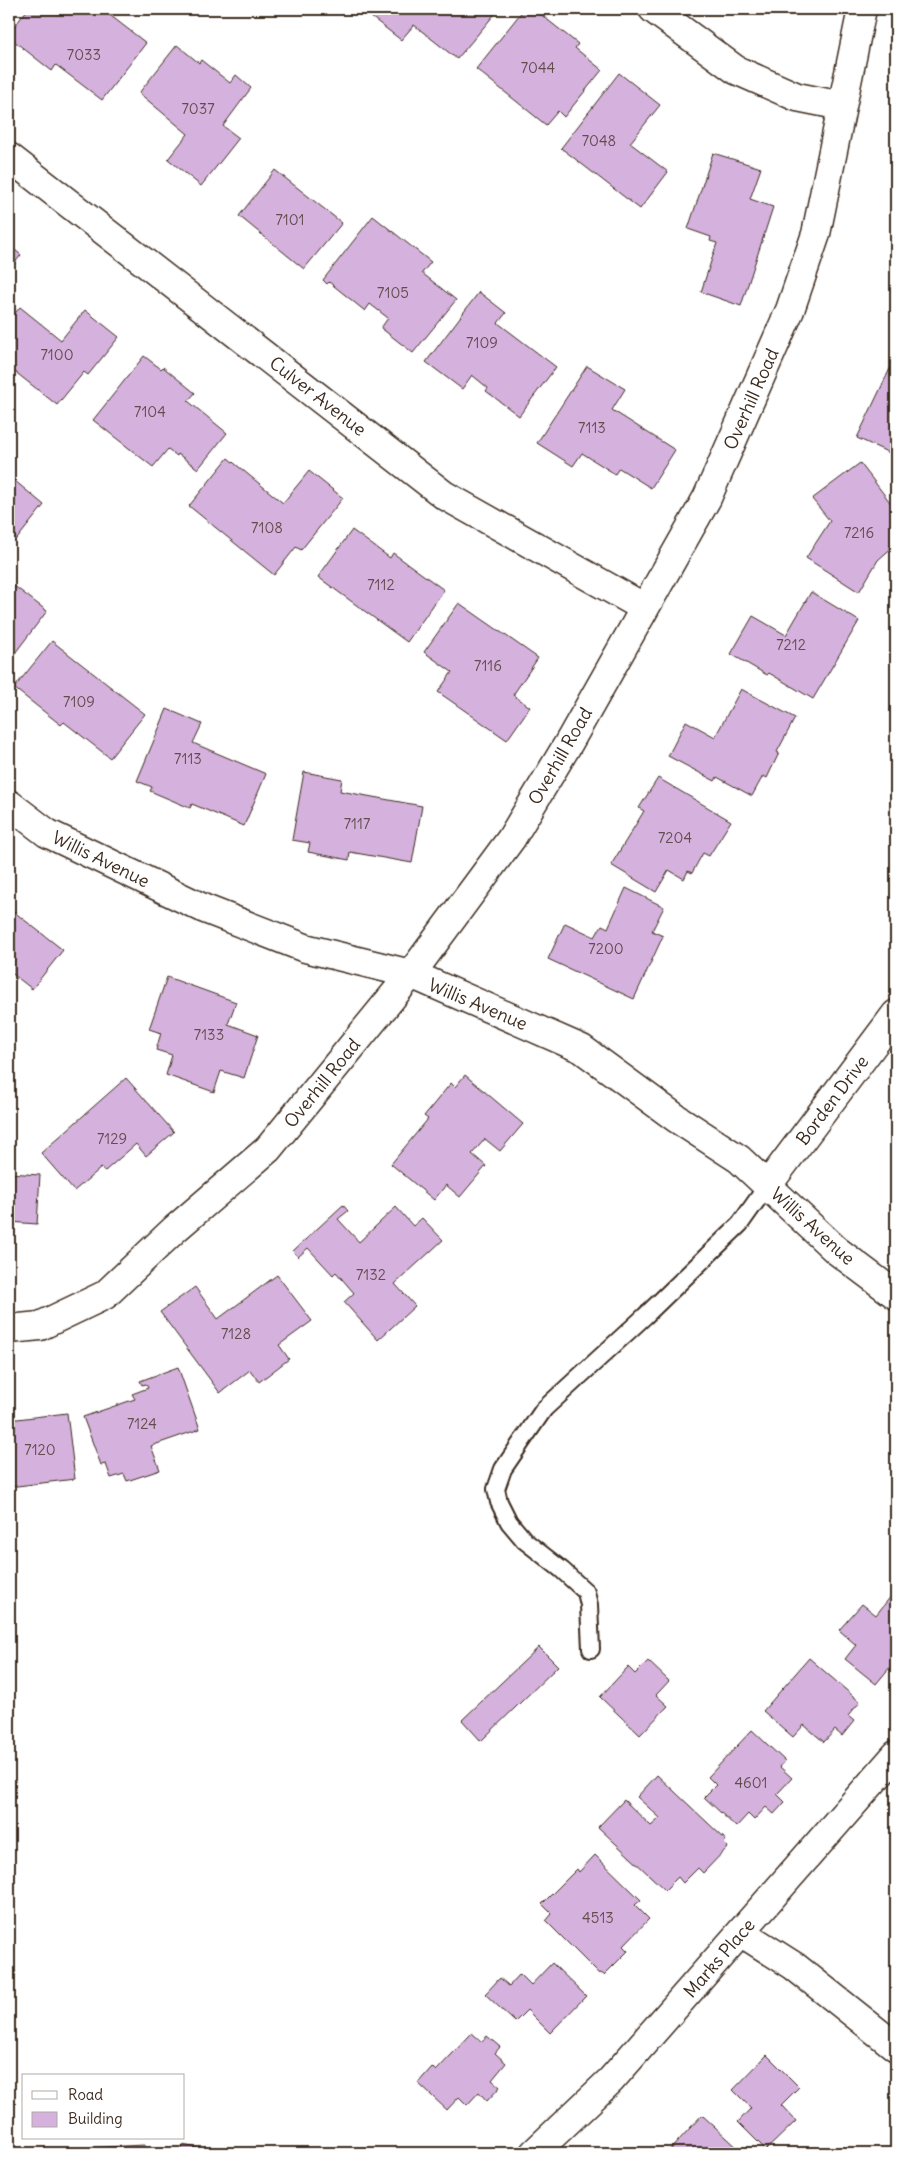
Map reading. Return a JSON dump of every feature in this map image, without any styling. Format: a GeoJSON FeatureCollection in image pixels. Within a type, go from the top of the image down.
{"type":"FeatureCollection","features":[{"type":"Feature","properties":{"kind":"street"},"geometry":{"type":"LineString","coordinates":[[653,9],[736,70],[797,97],[842,106]]}},
{"type":"Feature","properties":{"kind":"street","name":"Overhill Road"},"geometry":{"type":"LineString","coordinates":[[9,1330],[40,1326],[105,1294],[175,1229],[268,1149],[411,974],[511,839],[707,498],[790,310],[816,234],[862,9]]}},
{"type":"Feature","properties":{"kind":"street","name":"Culver Avenue"},"geometry":{"type":"LineString","coordinates":[[9,157],[444,494],[645,608]]}},
{"type":"Feature","properties":{"kind":"street","name":"Willis Avenue"},"geometry":{"type":"LineString","coordinates":[[9,804],[47,833],[205,909],[305,948],[411,974],[582,1049],[676,1118],[739,1159],[836,1250],[896,1295]]}},
{"type":"Feature","properties":{"kind":"street","name":"Borden Drive"},"geometry":{"type":"LineString","coordinates":[[767,1186],[896,1014]]}},
{"type":"Feature","properties":{"kind":"street","name":"Marks Place"},"geometry":{"type":"LineString","coordinates":[[534,2153],[611,2080],[742,1933],[896,1755]]}},
{"type":"Feature","properties":{"kind":"street"},"geometry":{"type":"LineString","coordinates":[[742,1933],[794,1966],[896,2047]]}},
{"type":"Feature","properties":{"kind":"lane"},"geometry":{"type":"LineString","coordinates":[[591,1649],[590,1604],[586,1592],[562,1570],[526,1542],[509,1522],[499,1502],[496,1489],[503,1469],[544,1409],[645,1316],[740,1224],[767,1186]]}},
{"type":"Feature","properties":{"kind":"building"},"geometry":{"type":"Polygon","coordinates":[[[28,9],[102,9],[146,43],[102,100],[56,65],[52,71],[9,37],[9,33],[28,9]]]}},
{"type":"Feature","properties":{"kind":"building"},"geometry":{"type":"Polygon","coordinates":[[[369,9],[499,9],[457,59],[414,25],[401,40],[366,13],[369,9]]]}},
{"type":"Feature","properties":{"kind":"building"},"geometry":{"type":"Polygon","coordinates":[[[524,9],[534,9],[578,44],[575,48],[602,70],[564,117],[558,111],[546,125],[476,69],[524,9]]]}},
{"type":"Feature","properties":{"kind":"building"},"geometry":{"type":"Polygon","coordinates":[[[177,45],[199,63],[201,60],[230,83],[236,75],[251,88],[223,126],[239,138],[201,186],[168,159],[188,134],[139,93],[177,45]]]}},
{"type":"Feature","properties":{"kind":"building"},"geometry":{"type":"Polygon","coordinates":[[[619,73],[660,105],[630,143],[668,172],[640,209],[561,148],[619,73]]]}},
{"type":"Feature","properties":{"kind":"building"},"geometry":{"type":"Polygon","coordinates":[[[713,153],[761,168],[750,199],[773,207],[741,306],[701,292],[717,243],[710,241],[711,237],[688,229],[713,153]]]}},
{"type":"Feature","properties":{"kind":"building"},"geometry":{"type":"Polygon","coordinates":[[[275,170],[342,223],[304,269],[239,216],[275,170]]]}},
{"type":"Feature","properties":{"kind":"building"},"geometry":{"type":"Polygon","coordinates":[[[373,216],[431,262],[422,273],[456,300],[413,353],[381,328],[388,318],[370,304],[365,311],[329,282],[327,284],[323,280],[373,216]]]}},
{"type":"Feature","properties":{"kind":"building"},"geometry":{"type":"Polygon","coordinates":[[[9,245],[21,255],[9,270],[9,245]]]}},
{"type":"Feature","properties":{"kind":"building"},"geometry":{"type":"Polygon","coordinates":[[[479,292],[506,313],[498,323],[556,367],[519,416],[486,391],[488,388],[472,375],[462,389],[426,362],[479,292]]]}},
{"type":"Feature","properties":{"kind":"building"},"geometry":{"type":"Polygon","coordinates":[[[20,307],[61,340],[85,310],[119,337],[88,375],[84,372],[57,405],[9,367],[9,321],[20,307]]]}},
{"type":"Feature","properties":{"kind":"building"},"geometry":{"type":"Polygon","coordinates":[[[144,356],[161,369],[163,367],[195,393],[188,401],[227,433],[198,469],[168,449],[153,467],[93,420],[144,356]]]}},
{"type":"Feature","properties":{"kind":"building"},"geometry":{"type":"Polygon","coordinates":[[[896,356],[896,456],[857,438],[896,356]]]}},
{"type":"Feature","properties":{"kind":"building"},"geometry":{"type":"Polygon","coordinates":[[[587,366],[625,389],[612,410],[675,450],[651,488],[619,468],[615,474],[582,453],[573,466],[537,443],[587,366]]]}},
{"type":"Feature","properties":{"kind":"building"},"geometry":{"type":"Polygon","coordinates":[[[228,458],[283,503],[309,471],[343,498],[301,550],[296,547],[274,575],[189,506],[228,458]]]}},
{"type":"Feature","properties":{"kind":"building"},"geometry":{"type":"Polygon","coordinates":[[[860,463],[896,510],[896,544],[878,560],[859,592],[806,558],[830,521],[812,499],[860,463]]]}},
{"type":"Feature","properties":{"kind":"building"},"geometry":{"type":"Polygon","coordinates":[[[9,476],[44,505],[17,539],[9,533],[9,476]]]}},
{"type":"Feature","properties":{"kind":"building"},"geometry":{"type":"Polygon","coordinates":[[[352,530],[390,558],[393,553],[444,590],[407,642],[318,577],[352,530]]]}},
{"type":"Feature","properties":{"kind":"building"},"geometry":{"type":"Polygon","coordinates":[[[9,582],[47,611],[9,661],[9,582]]]}},
{"type":"Feature","properties":{"kind":"building"},"geometry":{"type":"Polygon","coordinates":[[[811,592],[859,621],[813,699],[769,673],[767,675],[731,654],[753,616],[786,635],[811,592]]]}},
{"type":"Feature","properties":{"kind":"building"},"geometry":{"type":"Polygon","coordinates":[[[459,603],[538,658],[513,695],[530,707],[507,740],[438,692],[452,672],[424,652],[459,603]]]}},
{"type":"Feature","properties":{"kind":"building"},"geometry":{"type":"Polygon","coordinates":[[[52,641],[145,714],[110,758],[64,722],[61,725],[14,688],[52,641]]]}},
{"type":"Feature","properties":{"kind":"building"},"geometry":{"type":"Polygon","coordinates":[[[741,689],[795,718],[777,752],[779,753],[767,778],[763,776],[752,796],[717,777],[715,781],[668,756],[686,721],[715,737],[741,689]]]}},
{"type":"Feature","properties":{"kind":"building"},"geometry":{"type":"Polygon","coordinates":[[[167,709],[202,724],[193,743],[266,774],[244,826],[192,804],[190,808],[150,791],[152,787],[137,781],[167,709]]]}},
{"type":"Feature","properties":{"kind":"building"},"geometry":{"type":"Polygon","coordinates":[[[304,772],[342,779],[340,791],[422,806],[412,863],[350,852],[349,860],[308,852],[310,843],[292,840],[304,772]]]}},
{"type":"Feature","properties":{"kind":"building"},"geometry":{"type":"Polygon","coordinates":[[[658,778],[731,821],[709,856],[703,853],[692,873],[688,871],[684,879],[669,870],[656,892],[611,865],[644,811],[639,808],[658,778]]]}},
{"type":"Feature","properties":{"kind":"building"},"geometry":{"type":"Polygon","coordinates":[[[626,888],[664,907],[652,931],[663,936],[634,999],[548,959],[565,923],[595,937],[602,925],[608,928],[626,888]]]}},
{"type":"Feature","properties":{"kind":"building"},"geometry":{"type":"Polygon","coordinates":[[[9,908],[63,950],[32,989],[9,971],[9,908]]]}},
{"type":"Feature","properties":{"kind":"building"},"geometry":{"type":"Polygon","coordinates":[[[167,977],[236,1002],[228,1024],[258,1035],[244,1078],[221,1071],[214,1092],[166,1075],[172,1055],[156,1050],[161,1033],[149,1029],[167,977]]]}},
{"type":"Feature","properties":{"kind":"building"},"geometry":{"type":"Polygon","coordinates":[[[465,1075],[523,1124],[500,1151],[485,1139],[472,1154],[486,1166],[460,1197],[446,1185],[434,1200],[391,1164],[428,1119],[424,1116],[451,1083],[455,1087],[465,1075]]]}},
{"type":"Feature","properties":{"kind":"building"},"geometry":{"type":"Polygon","coordinates":[[[126,1078],[174,1132],[146,1156],[136,1144],[105,1171],[101,1168],[74,1191],[41,1153],[126,1078]]]}},
{"type":"Feature","properties":{"kind":"building"},"geometry":{"type":"Polygon","coordinates":[[[9,1173],[40,1175],[37,1224],[9,1222],[9,1173]]]}},
{"type":"Feature","properties":{"kind":"building"},"geometry":{"type":"Polygon","coordinates":[[[343,1205],[348,1211],[338,1219],[359,1242],[396,1207],[413,1226],[422,1218],[443,1240],[395,1284],[415,1306],[378,1340],[344,1302],[354,1293],[336,1272],[333,1275],[308,1248],[298,1257],[293,1251],[343,1205]]]}},
{"type":"Feature","properties":{"kind":"building"},"geometry":{"type":"Polygon","coordinates":[[[277,1275],[312,1321],[279,1345],[289,1359],[259,1382],[250,1370],[220,1393],[160,1312],[195,1287],[218,1319],[277,1275]]]}},
{"type":"Feature","properties":{"kind":"building"},"geometry":{"type":"Polygon","coordinates":[[[178,1367],[200,1429],[151,1446],[160,1470],[127,1481],[124,1474],[111,1478],[106,1464],[101,1465],[83,1417],[135,1399],[132,1394],[148,1388],[146,1384],[142,1385],[140,1381],[178,1367]]]}},
{"type":"Feature","properties":{"kind":"building"},"geometry":{"type":"Polygon","coordinates":[[[67,1413],[75,1479],[9,1487],[9,1420],[67,1413]]]}},
{"type":"Feature","properties":{"kind":"building"},"geometry":{"type":"Polygon","coordinates":[[[892,1595],[896,1599],[896,1649],[891,1655],[896,1660],[876,1684],[845,1659],[856,1645],[839,1630],[862,1604],[876,1615],[892,1595]]]}},
{"type":"Feature","properties":{"kind":"building"},"geometry":{"type":"Polygon","coordinates":[[[539,1647],[558,1666],[481,1741],[462,1720],[539,1647]]]}},
{"type":"Feature","properties":{"kind":"building"},"geometry":{"type":"Polygon","coordinates":[[[809,1658],[860,1702],[848,1716],[854,1721],[842,1736],[835,1730],[824,1742],[804,1725],[793,1737],[763,1711],[809,1658]]]}},
{"type":"Feature","properties":{"kind":"building"},"geometry":{"type":"Polygon","coordinates":[[[648,1661],[669,1681],[656,1695],[668,1706],[640,1735],[600,1697],[628,1667],[635,1674],[648,1661]]]}},
{"type":"Feature","properties":{"kind":"building"},"geometry":{"type":"Polygon","coordinates":[[[752,1730],[785,1761],[780,1767],[792,1778],[777,1794],[785,1802],[774,1814],[766,1807],[754,1820],[748,1814],[736,1827],[704,1797],[716,1785],[708,1777],[752,1730]]]}},
{"type":"Feature","properties":{"kind":"building"},"geometry":{"type":"Polygon","coordinates":[[[657,1775],[726,1840],[724,1843],[728,1847],[703,1873],[698,1868],[683,1883],[678,1877],[665,1890],[598,1827],[624,1800],[651,1826],[660,1818],[637,1797],[657,1775]]]}},
{"type":"Feature","properties":{"kind":"building"},"geometry":{"type":"Polygon","coordinates":[[[595,1855],[641,1900],[635,1905],[649,1919],[623,1946],[628,1951],[604,1975],[599,1974],[546,1921],[552,1914],[542,1904],[577,1869],[579,1872],[595,1855]]]}},
{"type":"Feature","properties":{"kind":"building"},"geometry":{"type":"Polygon","coordinates":[[[552,1963],[586,1996],[550,2033],[527,2010],[515,2022],[485,1994],[500,1978],[509,1986],[520,1974],[531,1985],[552,1963]]]}},
{"type":"Feature","properties":{"kind":"building"},"geometry":{"type":"Polygon","coordinates":[[[472,2033],[482,2042],[487,2036],[500,2047],[495,2053],[506,2063],[492,2080],[500,2087],[487,2101],[479,2092],[467,2105],[459,2097],[447,2110],[418,2083],[432,2067],[436,2071],[472,2033]]]}},
{"type":"Feature","properties":{"kind":"building"},"geometry":{"type":"Polygon","coordinates":[[[767,2055],[799,2087],[781,2105],[796,2121],[766,2150],[738,2122],[751,2108],[733,2090],[767,2055]]]}},
{"type":"Feature","properties":{"kind":"building"},"geometry":{"type":"Polygon","coordinates":[[[702,2115],[740,2150],[736,2153],[667,2153],[702,2115]]]}},
{"type":"Feature","properties":{"kind":"building"},"geometry":{"type":"Polygon","coordinates":[[[145,2145],[145,2153],[83,2153],[83,2148],[145,2145]]]}},
{"type":"Feature","properties":{"kind":"building"},"geometry":{"type":"Polygon","coordinates":[[[183,2145],[220,2153],[181,2153],[183,2145]]]}}]}
